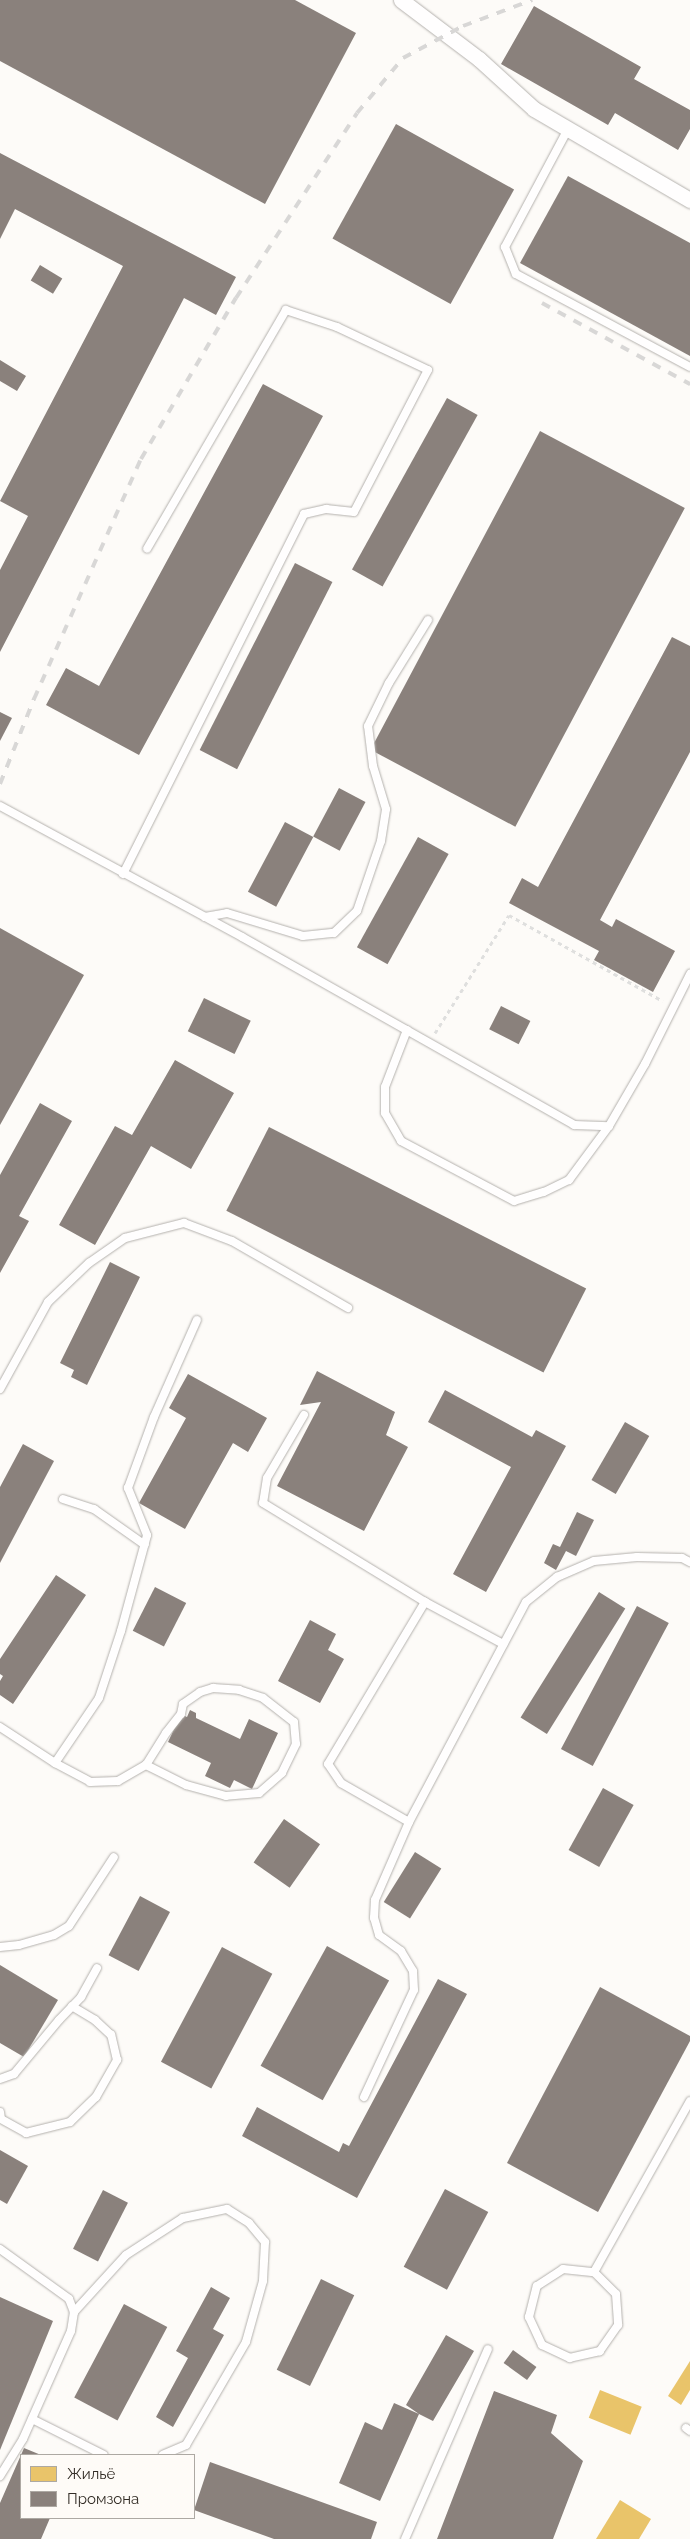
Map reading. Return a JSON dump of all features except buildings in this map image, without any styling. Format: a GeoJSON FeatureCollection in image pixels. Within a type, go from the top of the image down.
{"type":"FeatureCollection","features":[{"type":"Feature","properties":{"kind":"street"},"geometry":{"type":"LineString","coordinates":[[401,0],[479,59],[534,109],[690,200]]}},
{"type":"Feature","properties":{"kind":"lane"},"geometry":{"type":"LineString","coordinates":[[568,129],[505,247],[516,274],[690,367]]}},
{"type":"Feature","properties":{"kind":"lane"},"geometry":{"type":"LineString","coordinates":[[123,874],[304,514],[326,508],[354,512],[428,370],[337,327],[286,310],[147,549]]}},
{"type":"Feature","properties":{"kind":"lane"},"geometry":{"type":"LineString","coordinates":[[205,917],[227,913],[303,936],[334,933],[357,911],[381,841],[386,809],[373,766],[368,726],[389,684],[428,620]]}},
{"type":"Feature","properties":{"kind":"lane"},"geometry":{"type":"LineString","coordinates":[[0,806],[205,917],[574,1125],[609,1126]]}},
{"type":"Feature","properties":{"kind":"lane"},"geometry":{"type":"LineString","coordinates":[[407,1030],[385,1087],[386,1113],[401,1141],[514,1201],[544,1192],[569,1180],[609,1126],[645,1064],[690,974]]}},
{"type":"Feature","properties":{"kind":"lane"},"geometry":{"type":"LineString","coordinates":[[0,1389],[48,1302],[89,1263],[125,1238],[184,1223],[232,1241],[348,1308]]}},
{"type":"Feature","properties":{"kind":"lane"},"geometry":{"type":"LineString","coordinates":[[55,1763],[99,1698],[121,1631],[147,1535],[128,1488],[154,1417],[196,1320]]}},
{"type":"Feature","properties":{"kind":"lane"},"geometry":{"type":"LineString","coordinates":[[304,1415],[267,1478],[263,1503],[425,1602],[503,1644]]}},
{"type":"Feature","properties":{"kind":"lane"},"geometry":{"type":"LineString","coordinates":[[63,1499],[94,1509],[144,1544]]}},
{"type":"Feature","properties":{"kind":"lane"},"geometry":{"type":"LineString","coordinates":[[364,2097],[414,1990],[413,1971],[401,1950],[379,1935],[374,1918],[375,1900],[409,1822],[526,1602],[557,1578],[594,1560],[637,1557],[682,1558],[690,1562]]}},
{"type":"Feature","properties":{"kind":"lane"},"geometry":{"type":"LineString","coordinates":[[409,1822],[341,1783],[328,1764],[425,1602]]}},
{"type":"Feature","properties":{"kind":"lane"},"geometry":{"type":"LineString","coordinates":[[0,1727],[55,1763],[90,1782],[118,1781],[146,1765],[166,1733],[181,1714],[182,1704],[200,1692],[213,1688],[239,1690],[264,1698],[294,1722],[296,1744],[282,1773],[259,1793],[226,1796],[186,1785],[146,1765]]}},
{"type":"Feature","properties":{"kind":"lane"},"geometry":{"type":"LineString","coordinates":[[0,1947],[19,1945],[54,1935],[69,1926],[114,1857]]}},
{"type":"Feature","properties":{"kind":"lane"},"geometry":{"type":"LineString","coordinates":[[1,2082],[14,2074],[80,1997],[97,1968]]}},
{"type":"Feature","properties":{"kind":"lane"},"geometry":{"type":"LineString","coordinates":[[0,2112],[1,2119],[26,2133],[70,2122],[96,2097],[117,2060],[111,2036],[95,2020],[72,2006]]}},
{"type":"Feature","properties":{"kind":"lane"},"geometry":{"type":"LineString","coordinates":[[594,2272],[690,2101]]}},
{"type":"Feature","properties":{"kind":"lane"},"geometry":{"type":"LineString","coordinates":[[74,2312],[126,2255],[183,2218],[227,2209],[249,2223],[265,2242],[262,2281],[246,2342],[186,2445],[165,2454]]}},
{"type":"Feature","properties":{"kind":"lane"},"geometry":{"type":"LineString","coordinates":[[0,2249],[69,2299],[74,2312],[71,2331],[23,2439],[0,2476]]}},
{"type":"Feature","properties":{"kind":"lane"},"geometry":{"type":"LineString","coordinates":[[563,2269],[594,2272],[616,2294],[618,2325],[600,2350],[570,2358],[542,2345],[529,2316],[537,2286],[563,2269]]}},
{"type":"Feature","properties":{"kind":"lane"},"geometry":{"type":"LineString","coordinates":[[404,2539],[488,2349]]}},
{"type":"Feature","properties":{"kind":"lane"},"geometry":{"type":"LineString","coordinates":[[32,2419],[102,2454]]}},
{"type":"Feature","properties":{"kind":"path"},"geometry":{"type":"LineString","coordinates":[[429,1042],[509,915],[673,1006]]}},
{"type":"Feature","properties":{"kind":"railway"},"geometry":{"type":"LineString","coordinates":[[0,784],[34,699],[141,459],[236,298],[357,113],[403,58],[463,26],[532,0]]}},
{"type":"Feature","properties":{"kind":"railway"},"geometry":{"type":"LineString","coordinates":[[542,303],[690,384]]}}]}
